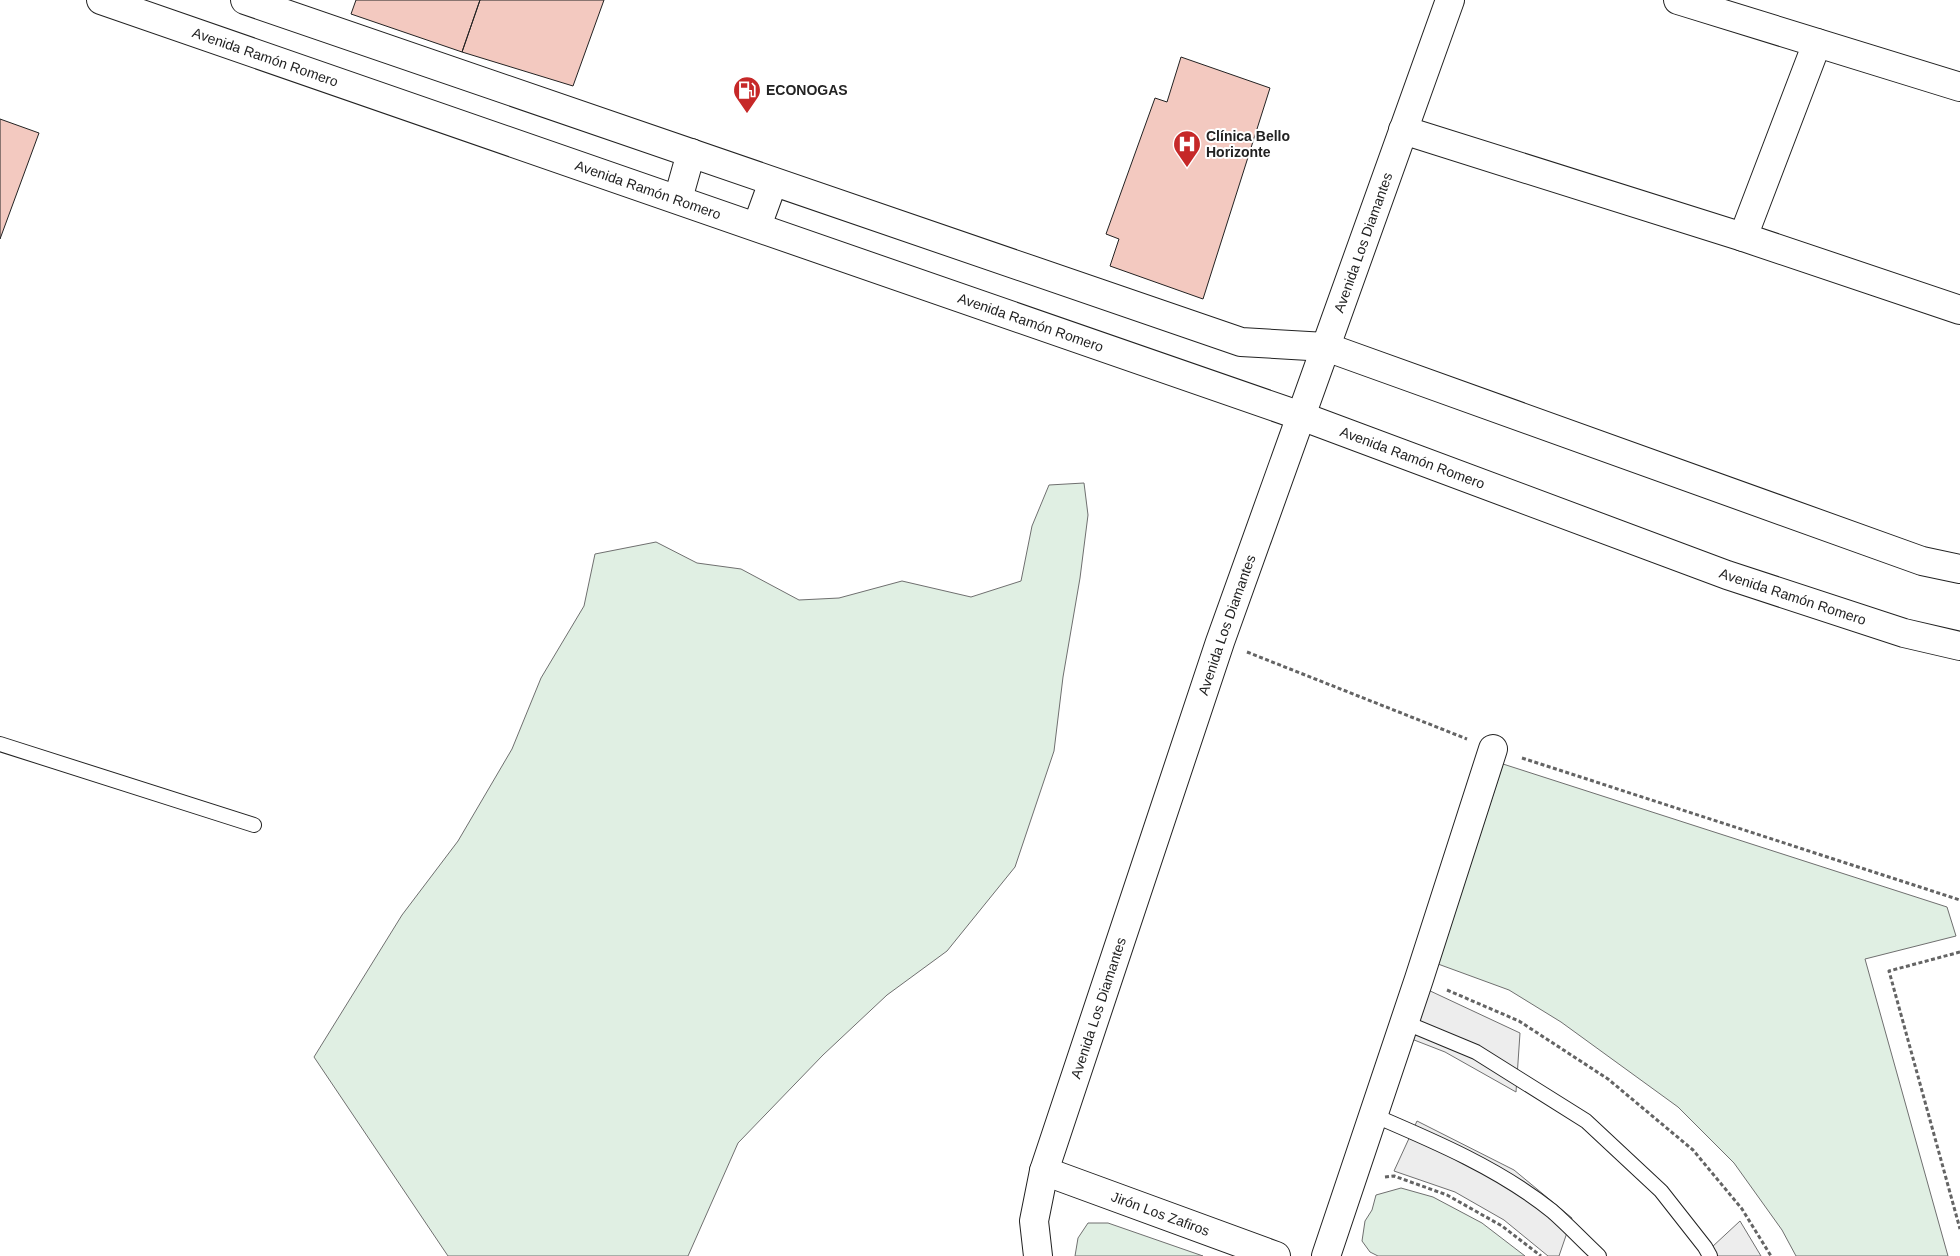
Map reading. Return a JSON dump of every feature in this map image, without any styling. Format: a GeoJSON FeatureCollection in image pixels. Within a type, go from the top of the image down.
{"type":"FeatureCollection","features":[{"type":"Feature","properties":{"kind":"street","name":"Avenida Ramón Romero"},"geometry":{"type":"LineString","coordinates":[[101,0],[1301,416],[1727,575],[1904,632],[1960,646]]}},
{"type":"Feature","properties":{"kind":"street"},"geometry":{"type":"LineString","coordinates":[[245,0],[1242,342],[1326,346],[1922,561],[1960,569]]}},
{"type":"Feature","properties":{"kind":"street","name":"Avenida Los Diamantes"},"geometry":{"type":"LineString","coordinates":[[1038,1256],[1034,1221],[1044,1171],[1220,642],[1450,0]]}},
{"type":"Feature","properties":{"kind":"street"},"geometry":{"type":"LineString","coordinates":[[1678,0],[1960,87]]}},
{"type":"Feature","properties":{"kind":"street"},"geometry":{"type":"LineString","coordinates":[[1743,237],[1817,43]]}},
{"type":"Feature","properties":{"kind":"street"},"geometry":{"type":"LineString","coordinates":[[1403,130],[1743,237],[1960,310]]}},
{"type":"Feature","properties":{"kind":"street"},"geometry":{"type":"LineString","coordinates":[[678,199],[691,153]]}},
{"type":"Feature","properties":{"kind":"street"},"geometry":{"type":"LineString","coordinates":[[757,226],[773,182]]}},
{"type":"Feature","properties":{"kind":"street"},"geometry":{"type":"LineString","coordinates":[[1326,1256],[1493,749]]}},
{"type":"Feature","properties":{"kind":"street","name":"Jirón Los Zafiros"},"geometry":{"type":"LineString","coordinates":[[1044,1171],[1276,1256]]}},
{"type":"Feature","properties":{"kind":"lane"},"geometry":{"type":"LineString","coordinates":[[0,744],[254,825]]}},
{"type":"Feature","properties":{"kind":"lane"},"geometry":{"type":"LineString","coordinates":[[1404,1022],[1476,1052],[1586,1121],[1661,1191],[1710,1256]]}},
{"type":"Feature","properties":{"kind":"lane"},"geometry":{"type":"LineString","coordinates":[[1373,1115],[1499,1175],[1551,1211],[1599,1256]]}},
{"type":"Feature","properties":{"kind":"path"},"geometry":{"type":"LineString","coordinates":[[1220,642],[1493,749],[1960,900]]}},
{"type":"Feature","properties":{"kind":"path"},"geometry":{"type":"LineString","coordinates":[[1960,952],[1889,971],[1960,1229]]}},
{"type":"Feature","properties":{"kind":"path"},"geometry":{"type":"LineString","coordinates":[[1419,978],[1519,1021],[1608,1079],[1693,1150],[1742,1209],[1771,1256]]}},
{"type":"Feature","properties":{"kind":"path"},"geometry":{"type":"LineString","coordinates":[[1376,1178],[1394,1176],[1447,1194],[1502,1226],[1541,1256]]}},
{"type":"Feature","properties":{"kind":"green space"},"geometry":{"type":"Polygon","coordinates":[[[1084,483],[1088,515],[1080,578],[1063,677],[1054,751],[1015,867],[947,951],[887,995],[823,1055],[738,1143],[688,1256],[448,1256],[314,1057],[402,915],[458,841],[512,749],[541,678],[584,606],[595,554],[656,542],[697,563],[741,569],[799,600],[839,598],[902,581],[971,597],[1021,581],[1032,526],[1049,485],[1084,483]]]}},
{"type":"Feature","properties":{"kind":"green space"},"geometry":{"type":"Polygon","coordinates":[[[1503,764],[1947,907],[1956,936],[1865,959],[1948,1256],[1796,1256],[1782,1230],[1734,1163],[1678,1107],[1561,1022],[1509,990],[1438,964],[1503,764]]]}},
{"type":"Feature","properties":{"kind":"green space"},"geometry":{"type":"Polygon","coordinates":[[[1401,1188],[1433,1197],[1482,1223],[1525,1256],[1378,1256],[1370,1252],[1362,1241],[1365,1221],[1372,1210],[1376,1195],[1401,1188]]]}},
{"type":"Feature","properties":{"kind":"green space"},"geometry":{"type":"Polygon","coordinates":[[[1088,1223],[1108,1223],[1203,1256],[1075,1256],[1078,1238],[1088,1223]]]}},
{"type":"Feature","properties":{"kind":"shaded area"},"geometry":{"type":"Polygon","coordinates":[[[1426,989],[1520,1033],[1516,1092],[1445,1052],[1409,1038],[1426,989]]]}},
{"type":"Feature","properties":{"kind":"shaded area"},"geometry":{"type":"Polygon","coordinates":[[[1417,1121],[1514,1170],[1572,1218],[1559,1256],[1548,1256],[1504,1220],[1455,1192],[1394,1171],[1417,1121]]]}},
{"type":"Feature","properties":{"kind":"shaded area"},"geometry":{"type":"Polygon","coordinates":[[[1740,1221],[1761,1256],[1717,1256],[1712,1247],[1740,1221]]]}},
{"type":"Feature","properties":{"kind":"building"},"geometry":{"type":"Polygon","coordinates":[[[356,0],[480,0],[462,52],[351,14],[356,0]]]}},
{"type":"Feature","properties":{"kind":"building"},"geometry":{"type":"Polygon","coordinates":[[[480,0],[604,0],[573,86],[462,52],[480,0]]]}},
{"type":"Feature","properties":{"kind":"building","name":"Clínica Bello Horizonte"},"geometry":{"type":"Polygon","coordinates":[[[1181,57],[1270,88],[1203,299],[1110,266],[1119,239],[1106,234],[1155,98],[1167,102],[1181,57]]]}},
{"type":"Feature","properties":{"kind":"building"},"geometry":{"type":"Polygon","coordinates":[[[0,119],[39,133],[0,239],[0,119]]]}},
{"type":"Feature","properties":{"kind":"place","name":"ECONOGAS"},"geometry":{"type":"Point","coordinates":[747,114]}},
{"type":"Feature","properties":{"kind":"place","name":"Clínica Bello Horizonte"},"geometry":{"type":"Point","coordinates":[1187,168]}}]}
